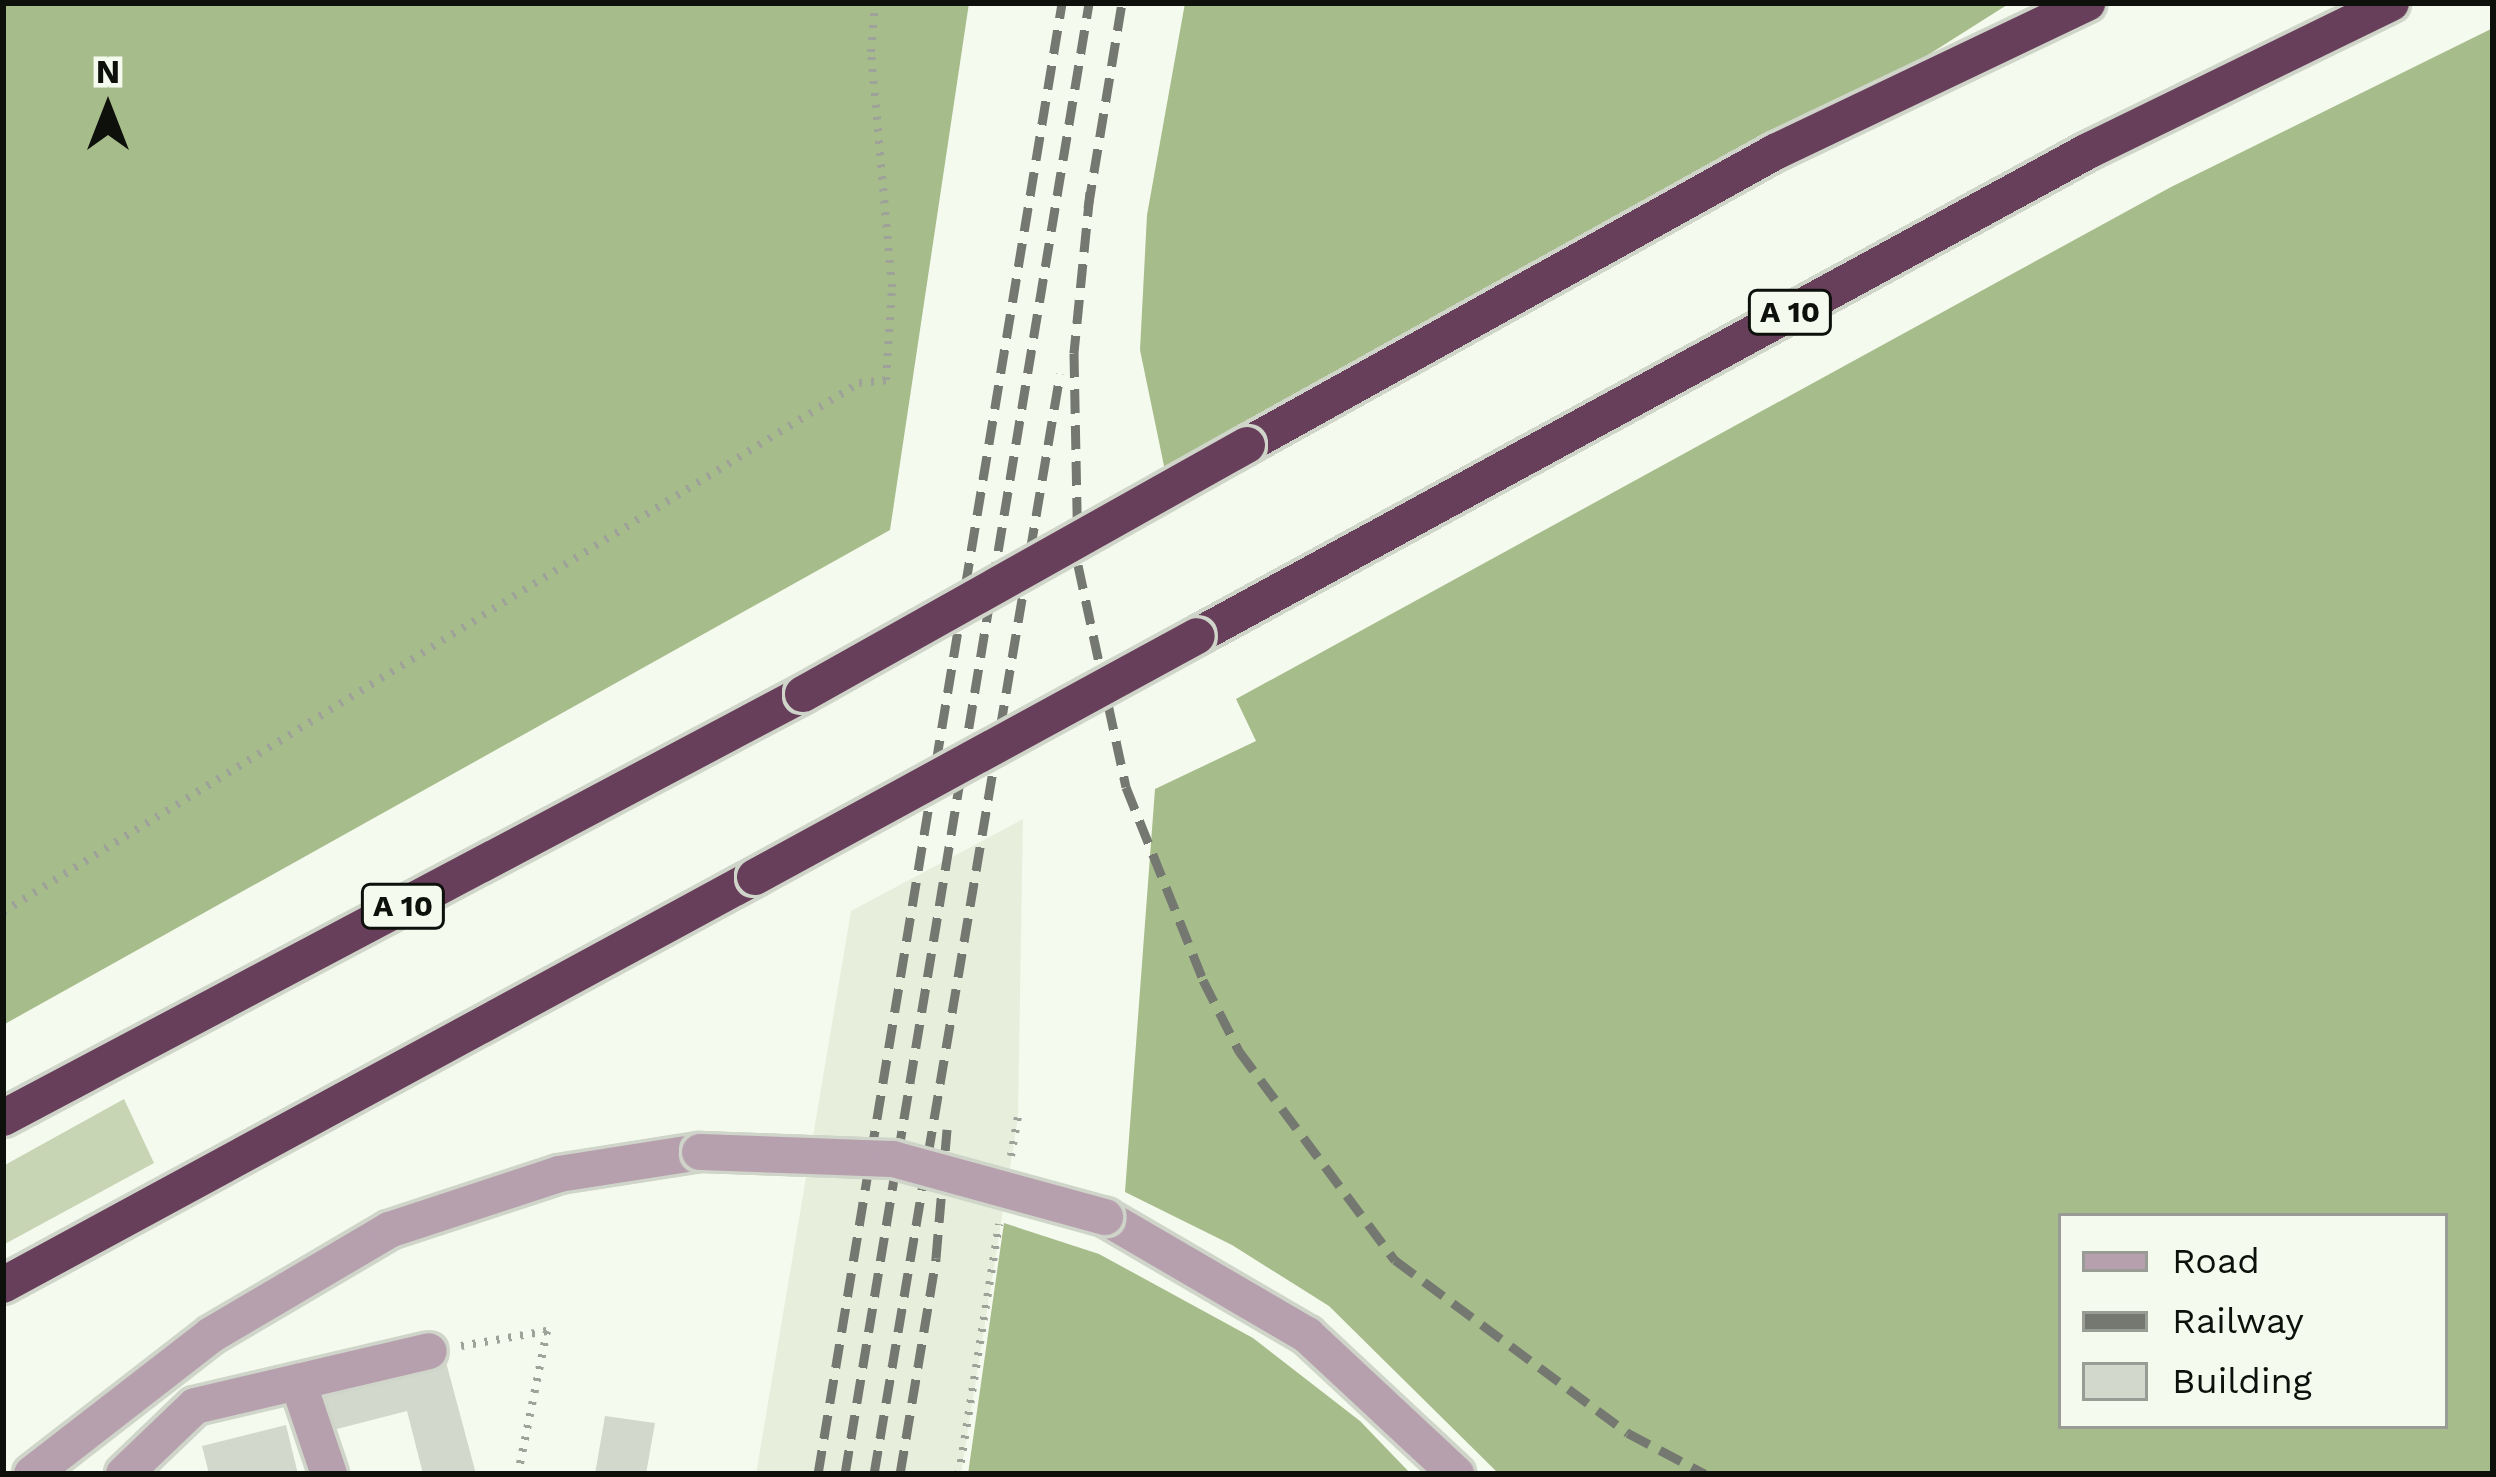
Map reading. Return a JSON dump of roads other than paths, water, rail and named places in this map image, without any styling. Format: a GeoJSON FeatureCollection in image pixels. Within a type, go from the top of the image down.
{"type":"FeatureCollection","features":[{"type":"Feature","properties":{"kind":"highway","name":"A 10"},"geometry":{"type":"LineString","coordinates":[[3,1118],[803,694],[1775,152],[2087,3]]}},
{"type":"Feature","properties":{"kind":"highway","name":"A 10"},"geometry":{"type":"LineString","coordinates":[[3,1285],[2088,151],[2391,3]]}},
{"type":"Feature","properties":{"kind":"street"},"geometry":{"type":"LineString","coordinates":[[32,1474],[212,1334],[389,1230],[559,1174],[700,1152],[892,1159],[1105,1216],[1307,1334],[1456,1474]]}},
{"type":"Feature","properties":{"kind":"street"},"geometry":{"type":"LineString","coordinates":[[124,1474],[195,1406],[429,1351]]}},
{"type":"Feature","properties":{"kind":"street"},"geometry":{"type":"LineString","coordinates":[[298,1382],[328,1474]]}},
{"type":"Feature","properties":{"kind":"railway"},"geometry":{"type":"LineString","coordinates":[[818,1474],[1062,3]]}},
{"type":"Feature","properties":{"kind":"railway"},"geometry":{"type":"LineString","coordinates":[[845,1474],[1089,3]]}},
{"type":"Feature","properties":{"kind":"railway"},"geometry":{"type":"LineString","coordinates":[[1088,208],[1122,3]]}},
{"type":"Feature","properties":{"kind":"railway"},"geometry":{"type":"LineString","coordinates":[[1090,192],[1074,353],[1078,565],[1126,787],[1203,980],[1239,1051],[1395,1260],[1628,1433],[1705,1474]]}},
{"type":"Feature","properties":{"kind":"railway"},"geometry":{"type":"LineString","coordinates":[[874,1474],[1060,374]]}},
{"type":"Feature","properties":{"kind":"railway"},"geometry":{"type":"LineString","coordinates":[[900,1474],[936,1258],[947,1129]]}}]}
